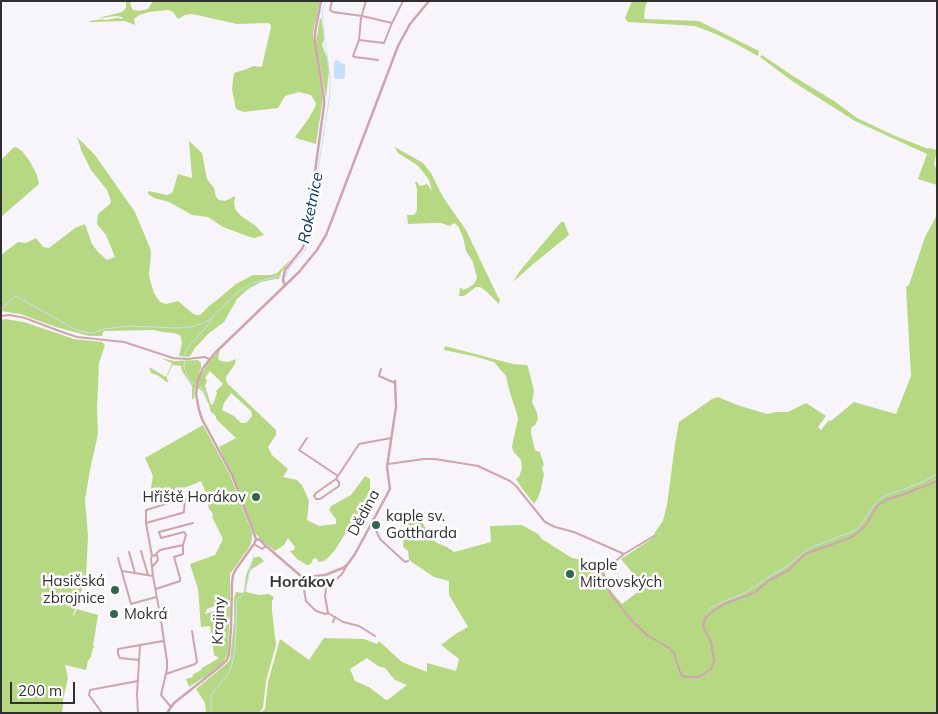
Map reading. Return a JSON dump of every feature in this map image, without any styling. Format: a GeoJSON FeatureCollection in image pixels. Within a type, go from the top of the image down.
{"type":"FeatureCollection","features":[{"type":"Feature","properties":{"kind":"street"},"geometry":{"type":"LineString","coordinates":[[285,286],[283,283],[284,276],[288,266],[302,249],[306,236],[324,105],[315,42],[321,1]]}},
{"type":"Feature","properties":{"kind":"street"},"geometry":{"type":"LineString","coordinates":[[332,1],[331,11],[392,23]]}},
{"type":"Feature","properties":{"kind":"street"},"geometry":{"type":"LineString","coordinates":[[366,1],[359,40],[353,56],[378,60]]}},
{"type":"Feature","properties":{"kind":"street"},"geometry":{"type":"LineString","coordinates":[[359,40],[384,43],[403,1]]}},
{"type":"Feature","properties":{"kind":"street"},"geometry":{"type":"LineString","coordinates":[[375,636],[359,626],[343,622],[328,613],[316,611],[306,601],[302,577],[256,539],[232,475],[202,419],[196,398],[196,385],[201,371],[209,359],[285,286],[311,258],[323,240],[398,46],[410,24],[429,1]]}},
{"type":"Feature","properties":{"kind":"street"},"geometry":{"type":"LineString","coordinates":[[1,316],[23,317],[73,336],[124,342],[165,356],[187,360],[205,357],[209,359]]}},
{"type":"Feature","properties":{"kind":"street"},"geometry":{"type":"LineString","coordinates":[[378,380],[381,369]]}},
{"type":"Feature","properties":{"kind":"street"},"geometry":{"type":"LineString","coordinates":[[379,376],[395,382]]}},
{"type":"Feature","properties":{"kind":"street","name":"Dědina"},"geometry":{"type":"LineString","coordinates":[[302,577],[325,575],[347,565],[355,554],[390,489],[388,464],[396,407],[395,382]]}},
{"type":"Feature","properties":{"kind":"street"},"geometry":{"type":"LineString","coordinates":[[307,438],[299,450],[338,476]]}},
{"type":"Feature","properties":{"kind":"street"},"geometry":{"type":"LineString","coordinates":[[336,479],[339,482],[339,486],[320,499],[315,498],[316,493],[336,479],[359,444],[391,438]]}},
{"type":"Feature","properties":{"kind":"street"},"geometry":{"type":"LineString","coordinates":[[388,464],[435,459],[478,466],[510,481],[516,486],[545,522],[554,527],[574,532],[624,554]]}},
{"type":"Feature","properties":{"kind":"street"},"geometry":{"type":"LineString","coordinates":[[654,536],[624,554],[602,572],[610,593],[632,621],[647,635],[674,653],[681,675],[699,676],[710,669],[714,660],[711,642],[704,626],[706,618],[712,612],[724,604],[754,593],[768,580],[789,570],[805,554],[852,537],[866,525],[877,506],[885,500],[937,481]]}},
{"type":"Feature","properties":{"kind":"street"},"geometry":{"type":"LineString","coordinates":[[146,523],[184,512],[185,498],[146,510],[146,523],[150,542],[154,555],[158,556],[159,559],[152,567]]}},
{"type":"Feature","properties":{"kind":"street"},"geometry":{"type":"LineString","coordinates":[[184,532],[161,538],[159,532],[193,523]]}},
{"type":"Feature","properties":{"kind":"street"},"geometry":{"type":"LineString","coordinates":[[184,525],[186,535],[183,545],[184,554],[187,556]]}},
{"type":"Feature","properties":{"kind":"street"},"geometry":{"type":"LineString","coordinates":[[371,525],[375,528],[380,539],[405,562],[408,562]]}},
{"type":"Feature","properties":{"kind":"street","name":"Krajiny"},"geometry":{"type":"LineString","coordinates":[[167,713],[171,706],[227,660],[231,628],[233,575],[256,539]]}},
{"type":"Feature","properties":{"kind":"street"},"geometry":{"type":"LineString","coordinates":[[254,544],[262,550],[266,546]]}},
{"type":"Feature","properties":{"kind":"street"},"geometry":{"type":"LineString","coordinates":[[171,706],[161,695],[167,661],[151,558],[160,550],[183,545]]}},
{"type":"Feature","properties":{"kind":"street"},"geometry":{"type":"LineString","coordinates":[[129,552],[135,573]]}},
{"type":"Feature","properties":{"kind":"street"},"geometry":{"type":"LineString","coordinates":[[141,552],[148,575]]}},
{"type":"Feature","properties":{"kind":"street"},"geometry":{"type":"LineString","coordinates":[[156,589],[180,581],[174,557],[184,554]]}},
{"type":"Feature","properties":{"kind":"street"},"geometry":{"type":"LineString","coordinates":[[118,558],[131,604],[157,596]]}},
{"type":"Feature","properties":{"kind":"street"},"geometry":{"type":"LineString","coordinates":[[328,613],[325,596],[326,589],[342,574],[347,565]]}},
{"type":"Feature","properties":{"kind":"street"},"geometry":{"type":"LineString","coordinates":[[122,571],[153,576]]}},
{"type":"Feature","properties":{"kind":"street"},"geometry":{"type":"LineString","coordinates":[[333,622],[335,617]]}},
{"type":"Feature","properties":{"kind":"street"},"geometry":{"type":"LineString","coordinates":[[166,674],[197,662],[192,631]]}},
{"type":"Feature","properties":{"kind":"street"},"geometry":{"type":"LineString","coordinates":[[139,660],[118,658],[118,649],[164,641]]}},
{"type":"Feature","properties":{"kind":"street"},"geometry":{"type":"LineString","coordinates":[[138,713],[140,645]]}},
{"type":"Feature","properties":{"kind":"street"},"geometry":{"type":"LineString","coordinates":[[102,713],[89,695],[90,690],[138,681]]}},
{"type":"Feature","properties":{"kind":"street"},"geometry":{"type":"LineString","coordinates":[[98,713],[100,708]]}},
{"type":"Feature","properties":{"kind":"green space"},"geometry":{"type":"Polygon","coordinates":[[[126,1],[130,1],[133,10],[139,11],[148,9],[153,1],[320,1],[313,33],[323,98],[316,144],[295,137],[315,107],[316,103],[311,95],[299,92],[285,96],[278,108],[244,112],[236,109],[232,89],[234,73],[253,66],[262,66],[271,27],[269,23],[237,24],[192,14],[178,19],[173,12],[168,10],[139,15],[134,19],[135,25],[125,21],[89,22],[101,19],[123,19],[122,17],[115,16],[99,18],[122,12],[126,8],[126,1]]]}},
{"type":"Feature","properties":{"kind":"green space"},"geometry":{"type":"Polygon","coordinates":[[[632,1],[648,1],[645,9],[645,19],[699,21],[759,51],[758,56],[716,34],[695,26],[628,22],[625,18],[632,1]]]}},
{"type":"Feature","properties":{"kind":"green space"},"geometry":{"type":"Polygon","coordinates":[[[320,18],[324,40],[322,45],[327,57],[329,70],[326,98],[316,42],[320,18]]]}},
{"type":"Feature","properties":{"kind":"green space"},"geometry":{"type":"Polygon","coordinates":[[[762,55],[857,118],[928,149],[937,150],[934,164],[937,170],[937,185],[918,179],[927,154],[855,121],[792,81],[760,57],[762,55]]]}},
{"type":"Feature","properties":{"kind":"green space"},"geometry":{"type":"Polygon","coordinates":[[[77,137],[95,155],[135,212],[150,248],[150,280],[154,293],[160,302],[166,304],[178,301],[192,313],[200,315],[236,284],[253,275],[277,273],[292,258],[279,279],[261,282],[248,289],[237,299],[224,322],[208,334],[188,357],[179,356],[182,343],[181,338],[180,335],[174,333],[154,330],[105,331],[102,336],[89,336],[20,314],[1,311],[1,255],[18,242],[26,243],[36,238],[43,247],[49,248],[75,228],[85,224],[92,244],[98,252],[107,260],[115,257],[106,235],[97,224],[98,214],[111,201],[107,190],[91,170],[77,137]]]}},
{"type":"Feature","properties":{"kind":"green space"},"geometry":{"type":"Polygon","coordinates":[[[189,141],[202,153],[207,179],[214,188],[216,197],[219,200],[225,201],[235,196],[235,209],[264,235],[255,238],[250,237],[223,227],[208,217],[192,215],[169,202],[154,198],[148,194],[149,191],[167,195],[172,193],[178,174],[192,178],[189,141]]]}},
{"type":"Feature","properties":{"kind":"green space"},"geometry":{"type":"Polygon","coordinates":[[[16,147],[29,160],[37,175],[39,184],[1,217],[1,160],[16,147]]]}},
{"type":"Feature","properties":{"kind":"green space"},"geometry":{"type":"Polygon","coordinates":[[[395,147],[423,163],[431,173],[443,197],[466,230],[500,299],[499,304],[480,287],[476,287],[464,296],[459,296],[460,287],[463,290],[466,289],[474,284],[477,278],[473,262],[466,251],[458,226],[454,223],[450,226],[441,223],[408,224],[407,215],[414,215],[417,210],[415,182],[420,186],[427,184],[432,191],[429,180],[420,168],[398,153],[395,147]]]}},
{"type":"Feature","properties":{"kind":"green space"},"geometry":{"type":"Polygon","coordinates":[[[937,215],[937,713],[260,713],[265,709],[268,682],[280,639],[309,660],[324,638],[364,639],[377,644],[379,641],[402,662],[427,672],[427,663],[456,671],[459,659],[441,645],[468,627],[449,595],[449,581],[434,577],[409,560],[408,551],[403,547],[404,534],[412,510],[417,514],[433,540],[454,552],[491,542],[490,526],[522,525],[572,558],[587,561],[602,568],[601,571],[611,591],[622,604],[644,587],[621,559],[653,538],[663,521],[679,422],[712,399],[718,397],[767,414],[788,412],[806,403],[826,416],[818,427],[821,430],[829,420],[831,421],[854,402],[896,414],[911,376],[906,287],[909,285],[925,237],[937,215]],[[367,658],[350,669],[355,681],[369,687],[386,700],[407,685],[395,680],[385,668],[378,666],[367,658]]]}},
{"type":"Feature","properties":{"kind":"green space"},"geometry":{"type":"Polygon","coordinates":[[[561,222],[564,222],[569,235],[513,282],[519,272],[561,222]]]}},
{"type":"Feature","properties":{"kind":"green space"},"geometry":{"type":"Polygon","coordinates":[[[1,320],[24,322],[74,339],[102,342],[105,345],[99,363],[98,434],[85,500],[88,536],[86,578],[72,618],[77,609],[98,615],[93,646],[95,647],[86,670],[65,665],[68,678],[62,713],[1,713],[1,320]]]}},
{"type":"Feature","properties":{"kind":"green space"},"geometry":{"type":"Polygon","coordinates":[[[445,346],[513,364],[527,365],[534,391],[532,402],[538,418],[536,424],[531,428],[531,433],[535,450],[540,452],[544,465],[542,468],[544,474],[541,489],[534,504],[516,479],[519,477],[522,468],[521,460],[513,451],[512,446],[518,419],[506,376],[494,362],[444,350],[445,346]]]}},
{"type":"Feature","properties":{"kind":"green space"},"geometry":{"type":"Polygon","coordinates":[[[220,349],[218,359],[221,361],[228,362],[236,359],[226,380],[276,430],[276,435],[268,447],[272,455],[288,469],[283,477],[297,480],[302,485],[309,501],[307,520],[319,526],[336,524],[336,519],[329,510],[331,506],[351,495],[365,476],[370,479],[370,489],[364,503],[335,550],[324,561],[319,562],[316,558],[313,559],[311,564],[307,565],[297,559],[290,551],[294,550],[295,547],[288,538],[284,545],[275,551],[260,539],[254,531],[235,481],[219,447],[236,438],[217,420],[211,412],[202,391],[198,388],[195,388],[192,400],[192,386],[182,371],[181,366],[172,366],[167,376],[169,381],[167,382],[151,373],[149,367],[166,377],[172,363],[160,358],[174,361],[198,360],[201,363],[199,374],[201,375],[220,349]],[[210,371],[205,378],[207,380],[205,386],[211,405],[217,393],[216,391],[223,384],[210,371]],[[231,393],[224,403],[222,410],[234,416],[241,423],[246,423],[252,416],[251,411],[231,393]]]}},
{"type":"Feature","properties":{"kind":"green space"},"geometry":{"type":"Polygon","coordinates":[[[203,425],[230,475],[252,533],[252,539],[250,546],[230,574],[230,600],[207,609],[205,614],[230,606],[228,653],[224,661],[212,672],[189,687],[186,679],[193,677],[192,675],[219,658],[214,655],[210,626],[201,627],[198,589],[190,564],[215,555],[223,539],[212,517],[201,481],[149,498],[153,476],[145,458],[203,425]]]}},
{"type":"Feature","properties":{"kind":"green space"},"geometry":{"type":"Polygon","coordinates":[[[257,557],[264,561],[249,573],[246,592],[259,595],[269,594],[274,597],[272,611],[276,645],[266,681],[263,708],[259,713],[206,713],[205,703],[196,689],[230,660],[234,598],[236,592],[242,593],[244,591],[246,575],[253,558],[257,557]]]}},
{"type":"Feature","properties":{"kind":"water"},"geometry":{"type":"Polygon","coordinates":[[[336,60],[345,65],[345,77],[343,79],[334,78],[334,63],[336,60]]]}},
{"type":"Feature","properties":{"kind":"waterway","name":"Roketnice"},"geometry":{"type":"LineString","coordinates":[[1,309],[16,296],[76,330],[90,333],[129,326],[191,327],[209,320],[238,292],[252,283],[286,276],[289,268],[304,252],[308,243],[330,92],[330,76],[322,13],[325,1]]}},
{"type":"Feature","properties":{"kind":"waterway"},"geometry":{"type":"LineString","coordinates":[[207,402],[204,390],[189,380],[184,367],[187,348],[212,319]]}},
{"type":"Feature","properties":{"kind":"waterway"},"geometry":{"type":"LineString","coordinates":[[708,610],[753,588],[786,567],[812,547],[856,530],[880,499],[923,482],[937,474]]}},
{"type":"Feature","properties":{"kind":"waterway"},"geometry":{"type":"LineString","coordinates":[[211,713],[211,696],[227,676],[232,665],[235,650],[237,599],[245,591],[254,554]]}},
{"type":"Feature","properties":{"kind":"place","name":"Hřiště Horákov"},"geometry":{"type":"Point","coordinates":[256,497]}},
{"type":"Feature","properties":{"kind":"place","name":"kaple sv. Gottharda"},"geometry":{"type":"Point","coordinates":[376,525]}},
{"type":"Feature","properties":{"kind":"place","name":"kaple Mitrovských"},"geometry":{"type":"Point","coordinates":[570,574]}},
{"type":"Feature","properties":{"kind":"place","name":"Hasičská zbrojnice"},"geometry":{"type":"Point","coordinates":[115,590]}},
{"type":"Feature","properties":{"kind":"place","name":"Mokrá"},"geometry":{"type":"Point","coordinates":[114,614]}},
{"type":"Feature","properties":{"kind":"district","name":"Horákov"},"geometry":{"type":"Point","coordinates":[302,582]}}]}
